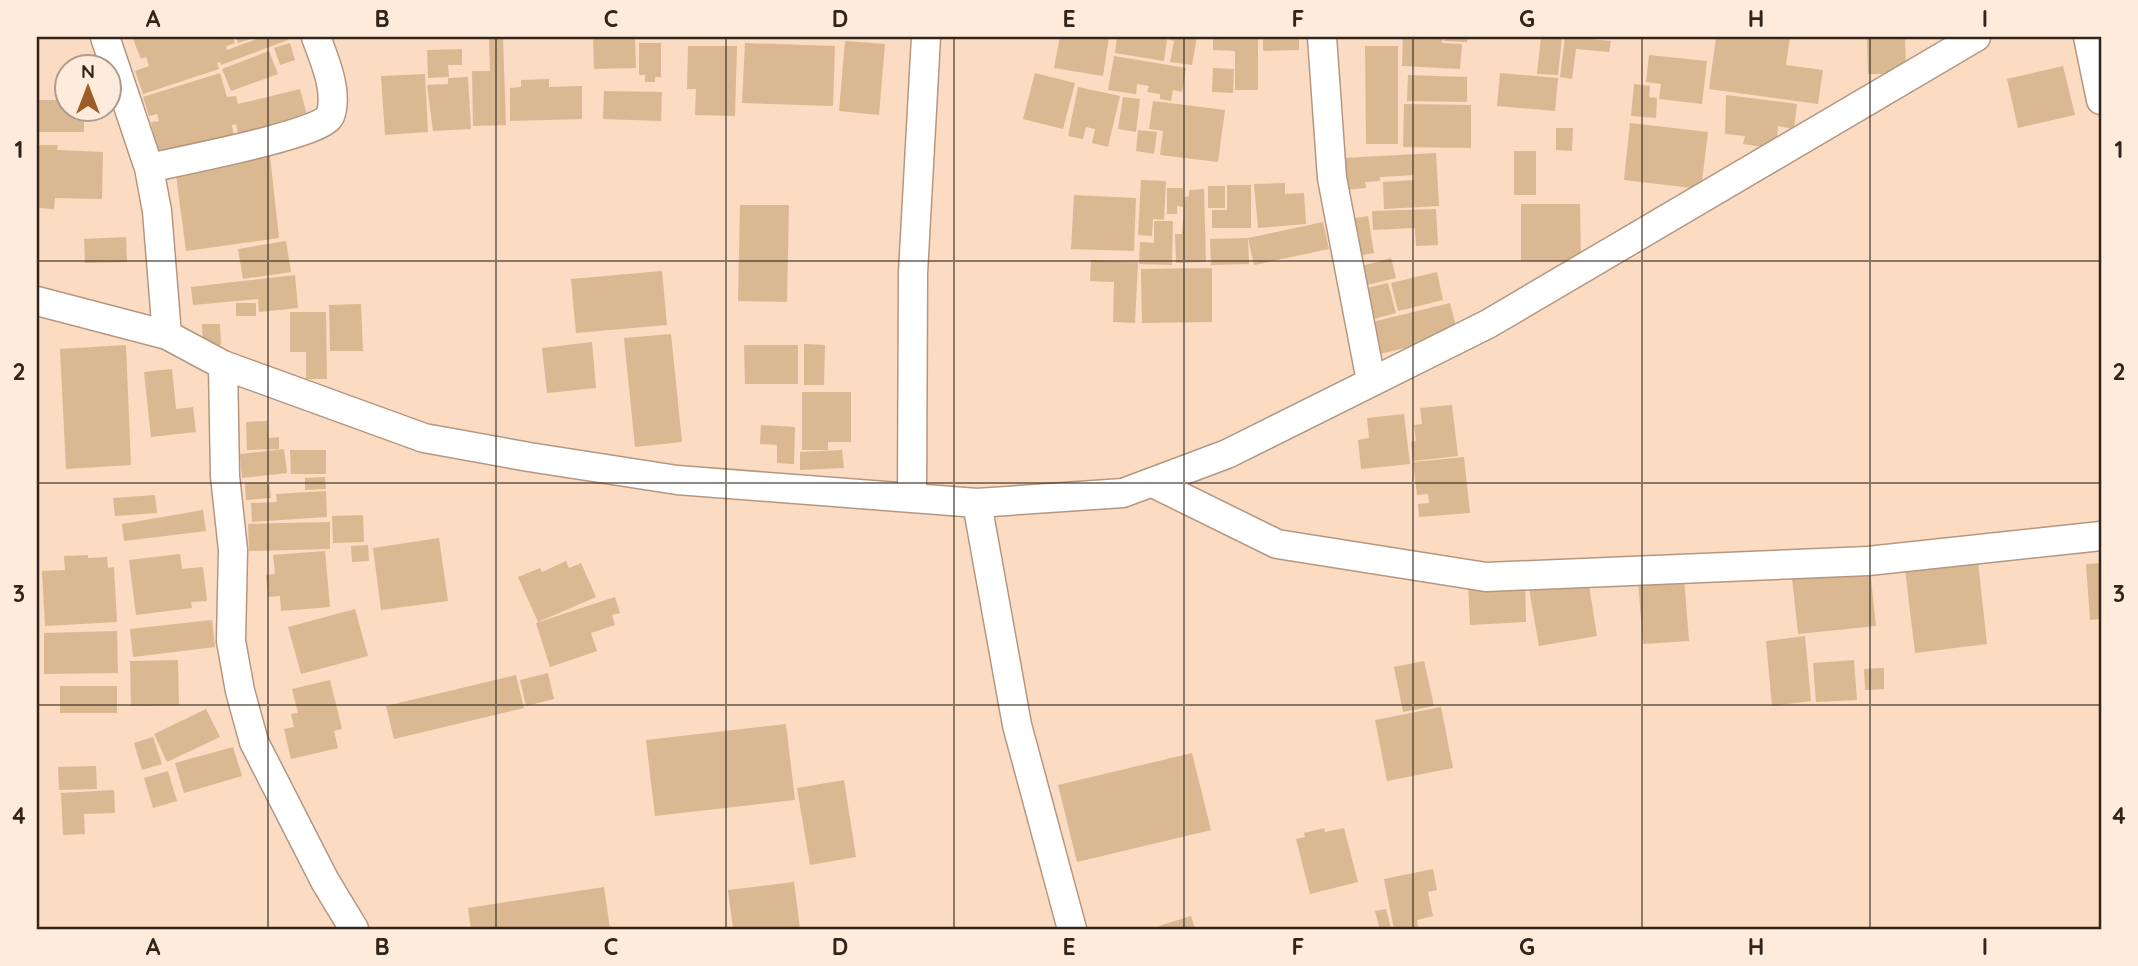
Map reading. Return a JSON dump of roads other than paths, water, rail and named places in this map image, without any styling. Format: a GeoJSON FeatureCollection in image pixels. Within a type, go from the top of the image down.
{"type":"FeatureCollection","features":[{"type":"Feature","properties":{"kind":"street"},"geometry":{"type":"LineString","coordinates":[[105,37],[149,168],[157,211],[167,335]]}},
{"type":"Feature","properties":{"kind":"street"},"geometry":{"type":"LineString","coordinates":[[149,168],[295,135],[327,121],[332,93],[316,37]]}},
{"type":"Feature","properties":{"kind":"street"},"geometry":{"type":"LineString","coordinates":[[912,498],[913,273],[926,37]]}},
{"type":"Feature","properties":{"kind":"street"},"geometry":{"type":"LineString","coordinates":[[1322,37],[1332,178],[1371,381]]}},
{"type":"Feature","properties":{"kind":"street"},"geometry":{"type":"LineString","coordinates":[[37,301],[167,335],[223,365],[424,438],[677,480],[977,503],[1123,493],[1227,454],[1488,324],[1976,37]]}},
{"type":"Feature","properties":{"kind":"street"},"geometry":{"type":"LineString","coordinates":[[2088,37],[2101,100]]}},
{"type":"Feature","properties":{"kind":"street"},"geometry":{"type":"LineString","coordinates":[[223,365],[225,476],[233,550],[231,641],[240,691],[254,742],[325,881],[354,929]]}},
{"type":"Feature","properties":{"kind":"street"},"geometry":{"type":"LineString","coordinates":[[1153,483],[1278,544],[1486,577],[1868,561],[2101,536]]}},
{"type":"Feature","properties":{"kind":"street"},"geometry":{"type":"LineString","coordinates":[[977,503],[1017,725],[1072,929]]}}]}
